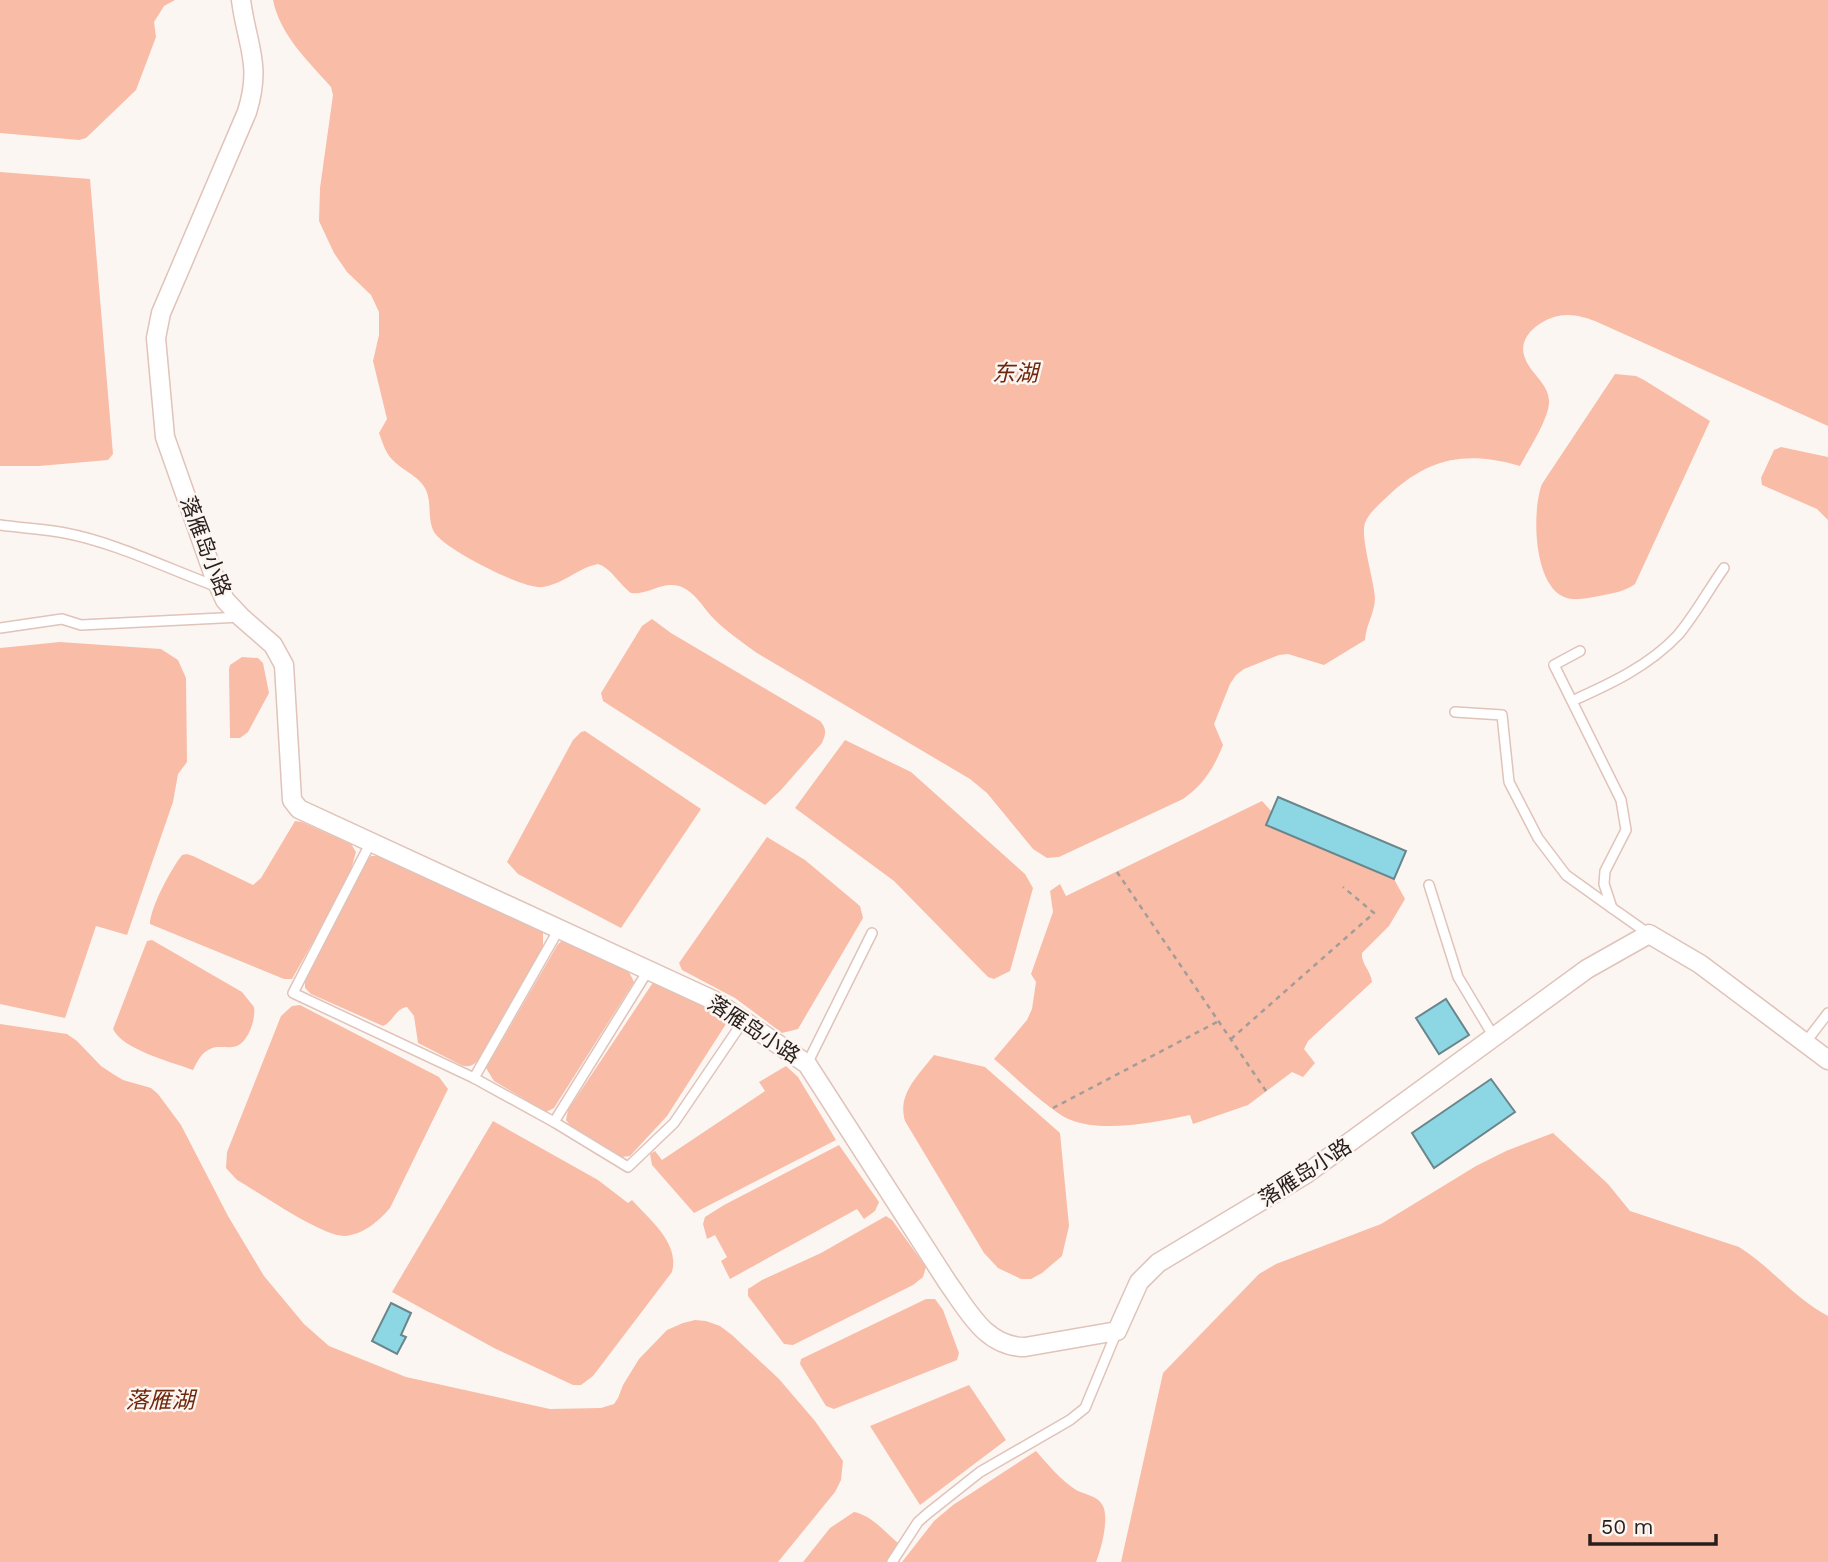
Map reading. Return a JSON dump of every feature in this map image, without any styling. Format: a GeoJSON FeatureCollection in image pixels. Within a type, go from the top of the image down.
{"type":"FeatureCollection","features":[{"type":"Feature","properties":{"kind":"street","name":"落雁岛小路"},"geometry":{"type":"LineString","coordinates":[[241,0],[254,61],[255,85],[247,112],[161,313],[156,338],[163,428],[219,588],[230,607],[265,637],[284,665],[292,800],[295,805],[371,842],[713,1000],[807,1064],[948,1283],[984,1331],[994,1340],[1012,1347],[1025,1347],[1117,1331],[1139,1282],[1158,1264],[1315,1168],[1587,969],[1649,934]]}},
{"type":"Feature","properties":{"kind":"street"},"geometry":{"type":"LineString","coordinates":[[1649,934],[1700,964],[1828,1060]]}},
{"type":"Feature","properties":{"kind":"lane"},"geometry":{"type":"LineString","coordinates":[[0,525],[81,537],[136,555],[219,588]]}},
{"type":"Feature","properties":{"kind":"lane"},"geometry":{"type":"LineString","coordinates":[[1572,701],[1622,679],[1672,640],[1724,568]]}},
{"type":"Feature","properties":{"kind":"lane"},"geometry":{"type":"LineString","coordinates":[[0,628],[62,618],[81,625],[241,617]]}},
{"type":"Feature","properties":{"kind":"lane"},"geometry":{"type":"LineString","coordinates":[[1580,651],[1554,665],[1624,809],[1626,830],[1604,877],[1612,908]]}},
{"type":"Feature","properties":{"kind":"lane"},"geometry":{"type":"LineString","coordinates":[[1455,712],[1502,715],[1509,782],[1538,838],[1566,876],[1649,934]]}},
{"type":"Feature","properties":{"kind":"lane"},"geometry":{"type":"LineString","coordinates":[[371,842],[293,993],[474,1079],[554,1122],[628,1167],[674,1123],[744,1020]]}},
{"type":"Feature","properties":{"kind":"lane"},"geometry":{"type":"LineString","coordinates":[[1429,885],[1458,977],[1494,1037]]}},
{"type":"Feature","properties":{"kind":"lane"},"geometry":{"type":"LineString","coordinates":[[474,1079],[559,929]]}},
{"type":"Feature","properties":{"kind":"lane"},"geometry":{"type":"LineString","coordinates":[[807,1064],[872,933]]}},
{"type":"Feature","properties":{"kind":"lane"},"geometry":{"type":"LineString","coordinates":[[554,1122],[649,969]]}},
{"type":"Feature","properties":{"kind":"lane"},"geometry":{"type":"LineString","coordinates":[[1805,1042],[1828,1013]]}},
{"type":"Feature","properties":{"kind":"lane"},"geometry":{"type":"LineString","coordinates":[[892,1562],[918,1522],[980,1472],[1079,1414],[1089,1400],[1117,1331]]}},
{"type":"Feature","properties":{"kind":"path"},"geometry":{"type":"LineString","coordinates":[[1117,872],[1266,1091]]}},
{"type":"Feature","properties":{"kind":"path"},"geometry":{"type":"LineString","coordinates":[[1231,1039],[1374,913],[1343,887]]}},
{"type":"Feature","properties":{"kind":"path"},"geometry":{"type":"LineString","coordinates":[[1053,1108],[1219,1021]]}},
{"type":"Feature","properties":{"kind":"water"},"geometry":{"type":"Polygon","coordinates":[[[0,0],[175,0],[164,6],[154,22],[156,37],[136,90],[86,138],[79,140],[0,133],[0,0]]]}},
{"type":"Feature","properties":{"kind":"water","name":"东湖"},"geometry":{"type":"Polygon","coordinates":[[[273,0],[1828,0],[1828,426],[1595,321],[1568,315],[1543,322],[1529,334],[1523,349],[1527,363],[1546,389],[1548,408],[1538,434],[1520,466],[1483,459],[1450,461],[1435,465],[1405,482],[1367,519],[1364,538],[1375,598],[1365,640],[1324,665],[1288,654],[1244,669],[1230,684],[1214,724],[1223,745],[1212,769],[1196,788],[1183,799],[1059,857],[1047,858],[1033,849],[987,793],[970,779],[757,653],[719,624],[685,588],[667,585],[631,593],[607,569],[598,564],[550,585],[533,586],[468,558],[434,532],[426,490],[419,480],[390,457],[379,433],[387,419],[373,361],[379,335],[379,312],[371,295],[347,272],[334,253],[319,221],[320,188],[333,95],[331,87],[288,36],[273,0]]]}},
{"type":"Feature","properties":{"kind":"water"},"geometry":{"type":"Polygon","coordinates":[[[0,172],[90,179],[113,454],[108,460],[39,466],[0,466],[0,172]]]}},
{"type":"Feature","properties":{"kind":"water"},"geometry":{"type":"Polygon","coordinates":[[[1615,374],[1636,376],[1710,421],[1635,584],[1614,593],[1571,599],[1552,588],[1540,560],[1536,527],[1539,496],[1542,484],[1615,374]]]}},
{"type":"Feature","properties":{"kind":"water"},"geometry":{"type":"Polygon","coordinates":[[[1781,447],[1828,457],[1828,520],[1817,509],[1762,485],[1761,478],[1774,450],[1781,447]]]}},
{"type":"Feature","properties":{"kind":"water"},"geometry":{"type":"Polygon","coordinates":[[[652,619],[671,633],[820,721],[824,727],[822,743],[765,805],[603,701],[601,693],[642,626],[652,619]]]}},
{"type":"Feature","properties":{"kind":"water"},"geometry":{"type":"Polygon","coordinates":[[[60,642],[161,649],[178,660],[186,678],[187,762],[178,774],[173,802],[127,935],[96,926],[65,1018],[0,1004],[0,648],[60,642]]]}},
{"type":"Feature","properties":{"kind":"water"},"geometry":{"type":"Polygon","coordinates":[[[242,657],[258,658],[263,663],[269,693],[248,732],[240,738],[230,738],[229,669],[230,665],[242,657]]]}},
{"type":"Feature","properties":{"kind":"water"},"geometry":{"type":"Polygon","coordinates":[[[585,731],[701,809],[621,928],[518,874],[507,862],[573,740],[585,731]]]}},
{"type":"Feature","properties":{"kind":"water"},"geometry":{"type":"Polygon","coordinates":[[[845,740],[911,772],[1025,874],[1033,888],[1010,971],[994,979],[988,977],[894,881],[795,808],[845,740]]]}},
{"type":"Feature","properties":{"kind":"water"},"geometry":{"type":"Polygon","coordinates":[[[1262,801],[1272,812],[1267,825],[1394,879],[1405,899],[1389,926],[1362,953],[1372,982],[1308,1041],[1304,1049],[1315,1063],[1303,1077],[1292,1072],[1248,1105],[1193,1124],[1190,1115],[1114,1126],[1084,1124],[1063,1116],[994,1059],[1027,1020],[1032,1009],[1036,982],[1031,974],[1053,912],[1050,891],[1060,884],[1066,896],[1262,801]]]}},
{"type":"Feature","properties":{"kind":"water"},"geometry":{"type":"Polygon","coordinates":[[[295,821],[351,844],[356,852],[348,880],[292,979],[284,979],[150,924],[153,908],[182,855],[193,856],[253,885],[261,878],[295,821]]]}},
{"type":"Feature","properties":{"kind":"water"},"geometry":{"type":"Polygon","coordinates":[[[767,837],[805,860],[860,906],[863,918],[798,1029],[782,1033],[735,998],[682,970],[679,963],[767,837]]]}},
{"type":"Feature","properties":{"kind":"water"},"geometry":{"type":"Polygon","coordinates":[[[371,856],[380,856],[543,932],[543,949],[483,1054],[471,1065],[461,1065],[418,1043],[414,1016],[407,1007],[383,1026],[311,994],[305,988],[305,979],[365,861],[371,856]]]}},
{"type":"Feature","properties":{"kind":"water"},"geometry":{"type":"Polygon","coordinates":[[[152,940],[242,992],[254,1007],[253,1023],[245,1039],[234,1047],[216,1047],[207,1051],[193,1070],[137,1049],[118,1036],[113,1029],[147,941],[152,940]]]}},
{"type":"Feature","properties":{"kind":"water"},"geometry":{"type":"Polygon","coordinates":[[[563,940],[626,966],[634,982],[554,1108],[546,1112],[494,1081],[486,1068],[558,944],[563,940]]]}},
{"type":"Feature","properties":{"kind":"water"},"geometry":{"type":"Polygon","coordinates":[[[654,981],[705,1004],[726,1024],[667,1116],[630,1156],[622,1157],[572,1128],[566,1120],[568,1110],[654,981]]]}},
{"type":"Feature","properties":{"kind":"water"},"geometry":{"type":"Polygon","coordinates":[[[300,1005],[439,1077],[448,1089],[390,1208],[369,1227],[351,1235],[334,1234],[306,1222],[237,1180],[226,1168],[227,1152],[281,1016],[292,1006],[300,1005]]]}},
{"type":"Feature","properties":{"kind":"water","name":"落雁湖"},"geometry":{"type":"Polygon","coordinates":[[[0,1024],[67,1034],[113,1074],[123,1080],[151,1088],[158,1094],[181,1125],[228,1216],[264,1276],[304,1324],[329,1346],[406,1377],[550,1409],[601,1408],[614,1404],[639,1359],[667,1330],[695,1320],[706,1321],[720,1326],[732,1335],[779,1379],[815,1421],[843,1461],[841,1480],[835,1492],[778,1562],[0,1562],[0,1024]]]}},
{"type":"Feature","properties":{"kind":"water"},"geometry":{"type":"Polygon","coordinates":[[[934,1055],[985,1067],[1060,1133],[1069,1226],[1062,1256],[1031,1279],[1021,1279],[998,1268],[984,1253],[905,1121],[903,1111],[906,1094],[934,1055]]]}},
{"type":"Feature","properties":{"kind":"water"},"geometry":{"type":"Polygon","coordinates":[[[786,1066],[798,1077],[836,1140],[694,1213],[652,1165],[650,1154],[655,1151],[662,1160],[765,1091],[759,1082],[786,1066]]]}},
{"type":"Feature","properties":{"kind":"water"},"geometry":{"type":"Polygon","coordinates":[[[493,1121],[598,1180],[628,1203],[632,1200],[654,1223],[672,1251],[672,1272],[593,1376],[581,1385],[573,1385],[494,1348],[392,1292],[493,1121]]]}},
{"type":"Feature","properties":{"kind":"water"},"geometry":{"type":"Polygon","coordinates":[[[1553,1133],[1608,1184],[1630,1211],[1739,1247],[1828,1316],[1828,1562],[1121,1562],[1163,1373],[1259,1274],[1276,1264],[1381,1224],[1476,1166],[1553,1133]]]}},
{"type":"Feature","properties":{"kind":"water"},"geometry":{"type":"Polygon","coordinates":[[[839,1145],[879,1202],[875,1211],[864,1219],[857,1209],[730,1279],[721,1261],[727,1257],[715,1235],[707,1239],[703,1224],[705,1217],[839,1145]]]}},
{"type":"Feature","properties":{"kind":"water"},"geometry":{"type":"Polygon","coordinates":[[[886,1216],[892,1220],[926,1267],[923,1277],[913,1285],[793,1345],[784,1344],[748,1296],[748,1289],[821,1253],[886,1216]]]}},
{"type":"Feature","properties":{"kind":"water"},"geometry":{"type":"Polygon","coordinates":[[[926,1299],[935,1299],[943,1310],[959,1353],[957,1360],[834,1409],[826,1406],[800,1364],[801,1359],[926,1299]]]}},
{"type":"Feature","properties":{"kind":"water"},"geometry":{"type":"Polygon","coordinates":[[[969,1385],[1006,1440],[920,1505],[870,1426],[969,1385]]]}},
{"type":"Feature","properties":{"kind":"water"},"geometry":{"type":"Polygon","coordinates":[[[1036,1451],[1065,1482],[1096,1499],[1104,1508],[1104,1532],[1096,1562],[902,1562],[934,1521],[953,1505],[1036,1451]]]}},
{"type":"Feature","properties":{"kind":"water"},"geometry":{"type":"Polygon","coordinates":[[[854,1512],[872,1520],[898,1543],[886,1562],[803,1562],[830,1528],[854,1512]]]}},
{"type":"Feature","properties":{"kind":"building"},"geometry":{"type":"Polygon","coordinates":[[[1278,797],[1406,851],[1394,879],[1266,825],[1278,797]]]}},
{"type":"Feature","properties":{"kind":"building"},"geometry":{"type":"Polygon","coordinates":[[[1446,999],[1469,1035],[1439,1054],[1416,1018],[1446,999]]]}},
{"type":"Feature","properties":{"kind":"building"},"geometry":{"type":"Polygon","coordinates":[[[1491,1079],[1515,1112],[1434,1168],[1412,1133],[1491,1079]]]}},
{"type":"Feature","properties":{"kind":"building"},"geometry":{"type":"Polygon","coordinates":[[[391,1303],[411,1313],[401,1335],[406,1337],[397,1354],[372,1341],[391,1303]]]}}]}
